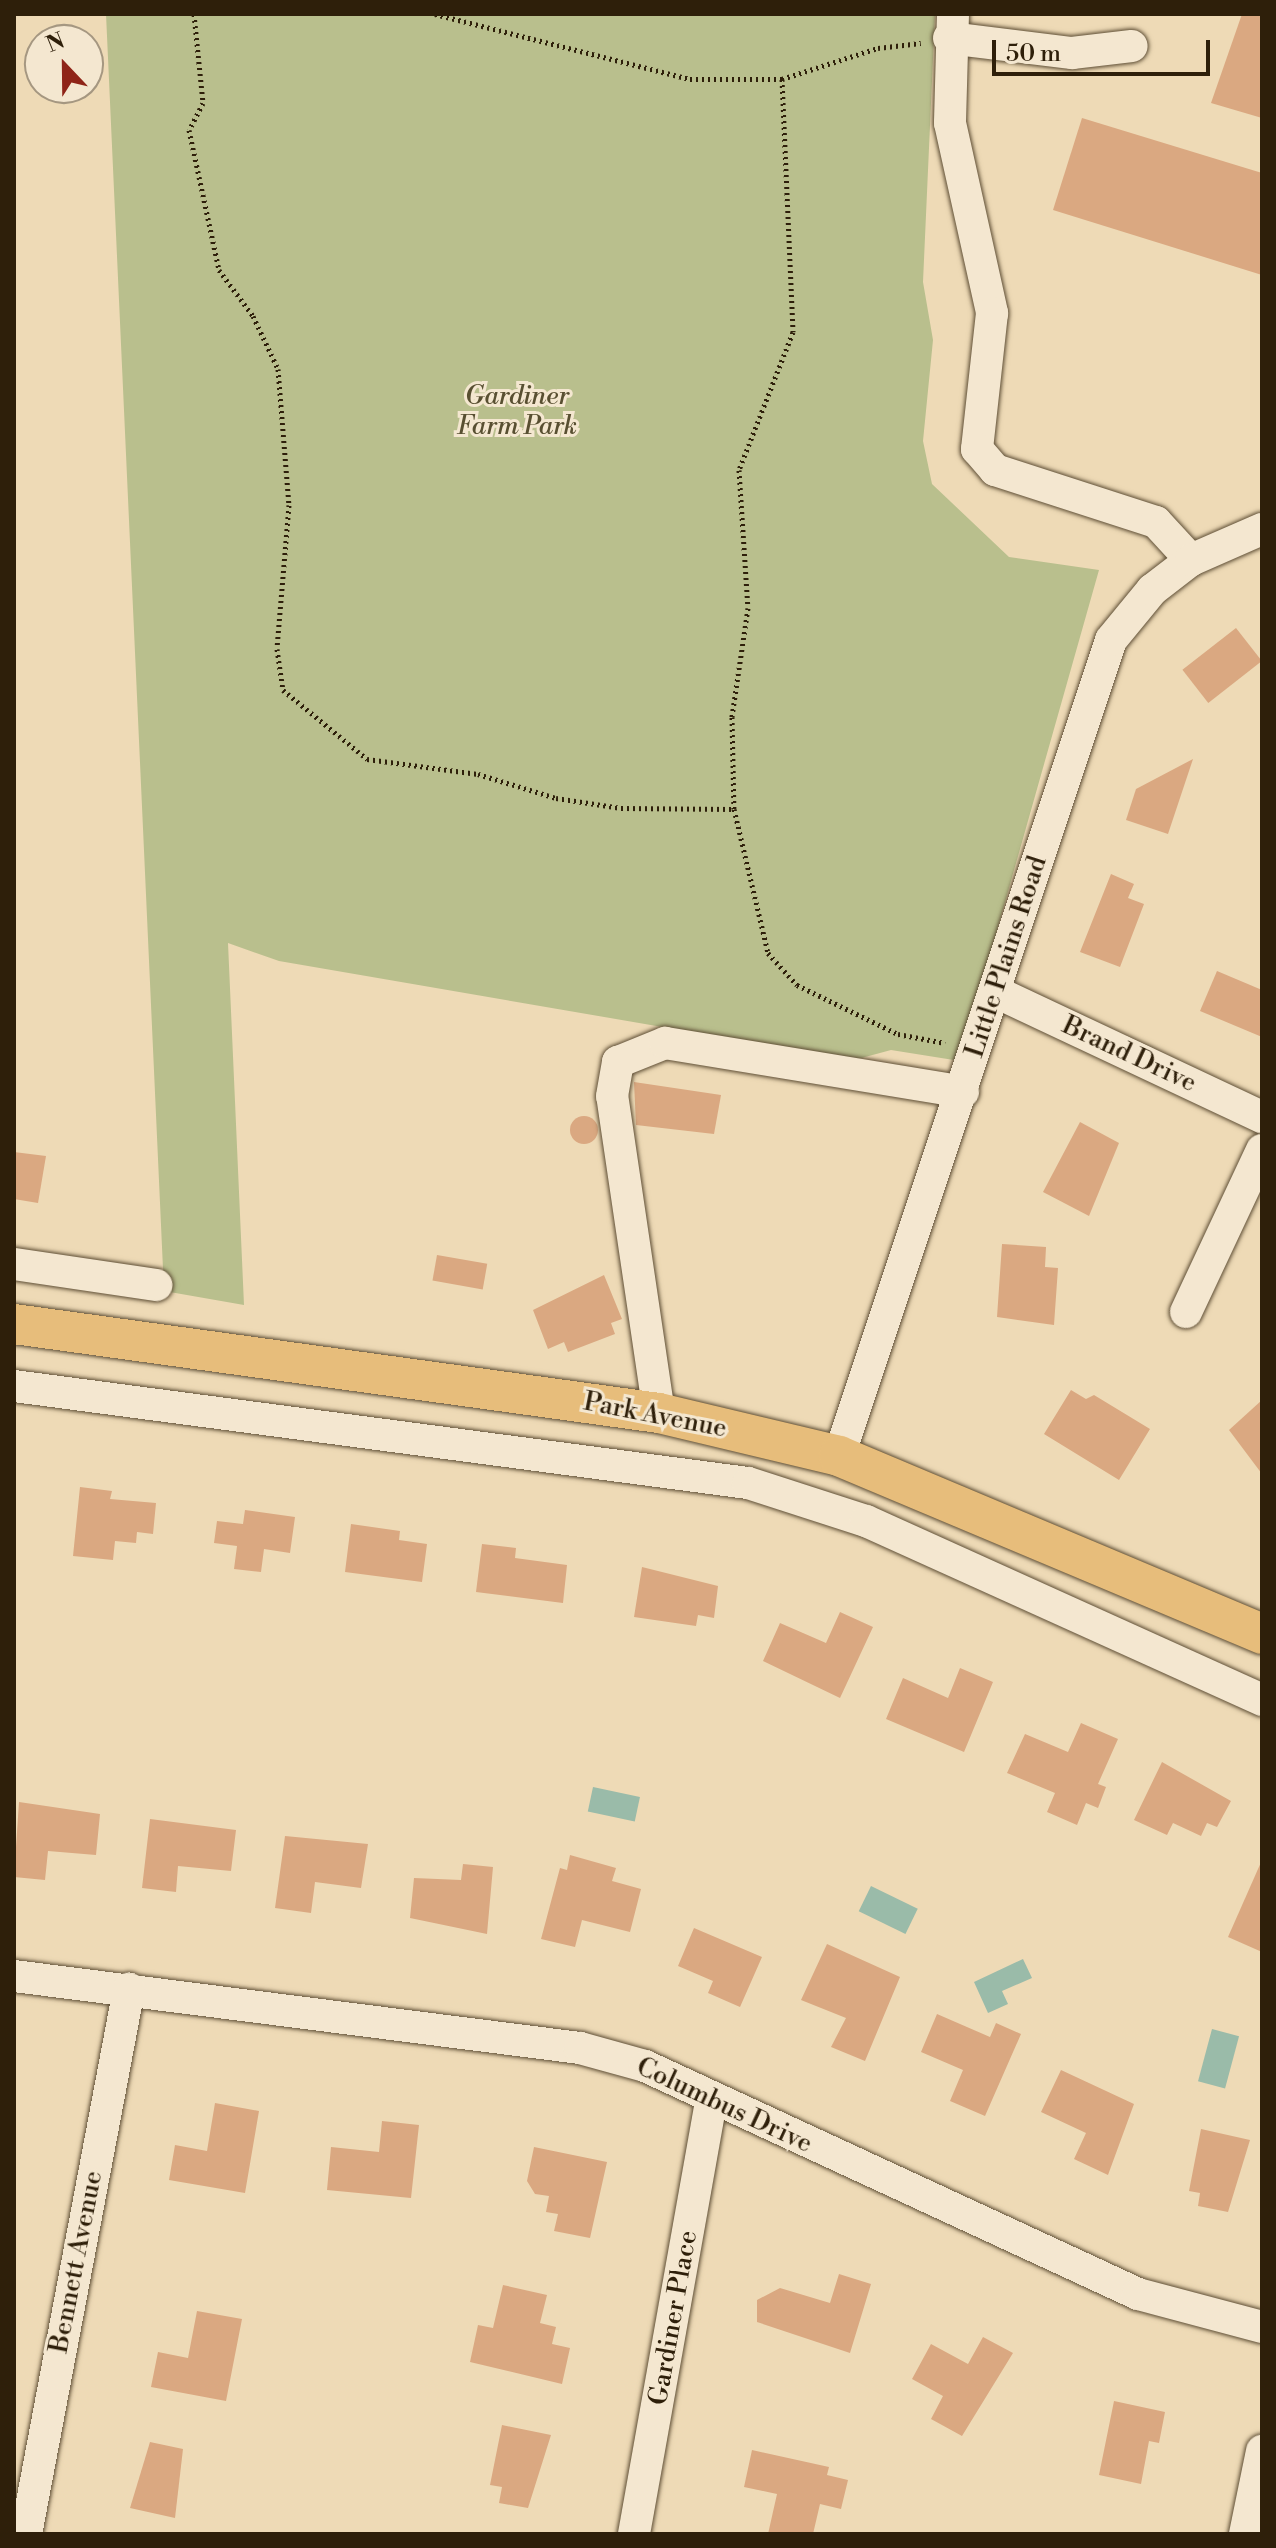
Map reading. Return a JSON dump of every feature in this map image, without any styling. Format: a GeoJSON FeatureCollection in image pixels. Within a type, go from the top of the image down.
{"type":"FeatureCollection","features":[{"type":"Feature","properties":{"kind":"main road","name":"Park Avenue"},"geometry":{"type":"LineString","coordinates":[[14,1324],[659,1413],[839,1456],[1262,1634]]}},
{"type":"Feature","properties":{"kind":"street"},"geometry":{"type":"LineString","coordinates":[[1132,46],[1072,53],[951,26],[950,123],[992,313],[977,449],[995,470],[1153,520],[1191,560]]}},
{"type":"Feature","properties":{"kind":"street","name":"Little Plains Road"},"geometry":{"type":"LineString","coordinates":[[839,1456],[963,1092],[1111,640],[1152,590],[1191,560],[1262,529]]}},
{"type":"Feature","properties":{"kind":"street","name":"Brand Drive"},"geometry":{"type":"LineString","coordinates":[[996,992],[1262,1117]]}},
{"type":"Feature","properties":{"kind":"street"},"geometry":{"type":"LineString","coordinates":[[659,1413],[612,1096],[618,1062],[665,1043],[963,1092]]}},
{"type":"Feature","properties":{"kind":"street"},"geometry":{"type":"LineString","coordinates":[[1186,1312],[1262,1150]]}},
{"type":"Feature","properties":{"kind":"street"},"geometry":{"type":"LineString","coordinates":[[14,1264],[156,1285]]}},
{"type":"Feature","properties":{"kind":"street"},"geometry":{"type":"LineString","coordinates":[[14,1386],[761,1486],[866,1521],[1262,1700]]}},
{"type":"Feature","properties":{"kind":"street","name":"Columbus Drive"},"geometry":{"type":"LineString","coordinates":[[14,1976],[580,2048],[645,2066],[711,2102],[1138,2294],[1262,2327]]}},
{"type":"Feature","properties":{"kind":"street","name":"Bennett Avenue"},"geometry":{"type":"LineString","coordinates":[[26,2534],[129,1989]]}},
{"type":"Feature","properties":{"kind":"street","name":"Gardiner Place"},"geometry":{"type":"LineString","coordinates":[[634,2534],[711,2102]]}},
{"type":"Feature","properties":{"kind":"street"},"geometry":{"type":"LineString","coordinates":[[1245,2534],[1262,2451]]}},
{"type":"Feature","properties":{"kind":"path"},"geometry":{"type":"LineString","coordinates":[[194,14],[203,103],[189,130],[219,270],[253,316],[278,369],[289,505],[277,649],[283,690],[367,759],[478,774],[556,798],[621,808],[734,809]]}},
{"type":"Feature","properties":{"kind":"path"},"geometry":{"type":"LineString","coordinates":[[435,14],[690,79],[782,79],[951,26]]}},
{"type":"Feature","properties":{"kind":"path"},"geometry":{"type":"LineString","coordinates":[[782,79],[793,332],[739,470],[748,608],[732,717],[734,809],[768,953],[797,985],[898,1034],[977,1049]]}},
{"type":"Feature","properties":{"kind":"green space","name":"Gardiner Farm Park"},"geometry":{"type":"Polygon","coordinates":[[[106,14],[935,14],[923,282],[933,340],[923,441],[932,484],[1009,557],[1099,570],[960,1061],[891,1050],[854,1060],[279,961],[228,943],[244,1305],[164,1291],[106,14]]]}},
{"type":"Feature","properties":{"kind":"shaded area"},"geometry":{"type":"Polygon","coordinates":[[[593,1787],[640,1797],[635,1821],[588,1811],[593,1787]]]}},
{"type":"Feature","properties":{"kind":"shaded area"},"geometry":{"type":"Polygon","coordinates":[[[871,1886],[918,1909],[905,1934],[859,1911],[871,1886]]]}},
{"type":"Feature","properties":{"kind":"shaded area"},"geometry":{"type":"Polygon","coordinates":[[[1023,1959],[1032,1978],[1002,1991],[1008,2004],[988,2013],[974,1982],[1023,1959]]]}},
{"type":"Feature","properties":{"kind":"shaded area"},"geometry":{"type":"Polygon","coordinates":[[[1212,2029],[1239,2036],[1225,2088],[1198,2081],[1212,2029]]]}},
{"type":"Feature","properties":{"kind":"building"},"geometry":{"type":"Polygon","coordinates":[[[1242,14],[1262,14],[1262,118],[1211,103],[1242,14]]]}},
{"type":"Feature","properties":{"kind":"building"},"geometry":{"type":"Polygon","coordinates":[[[1082,118],[1262,173],[1262,275],[1053,210],[1082,118]]]}},
{"type":"Feature","properties":{"kind":"building"},"geometry":{"type":"Polygon","coordinates":[[[1236,628],[1262,661],[1208,703],[1182,670],[1236,628]]]}},
{"type":"Feature","properties":{"kind":"building"},"geometry":{"type":"Polygon","coordinates":[[[1193,759],[1168,834],[1126,820],[1136,789],[1193,759]]]}},
{"type":"Feature","properties":{"kind":"building"},"geometry":{"type":"Polygon","coordinates":[[[1111,874],[1134,884],[1128,898],[1144,904],[1120,967],[1080,952],[1111,874]]]}},
{"type":"Feature","properties":{"kind":"building"},"geometry":{"type":"Polygon","coordinates":[[[1217,971],[1262,990],[1262,1037],[1200,1011],[1217,971]]]}},
{"type":"Feature","properties":{"kind":"building"},"geometry":{"type":"Polygon","coordinates":[[[634,1082],[721,1095],[714,1134],[636,1125],[634,1082]]]}},
{"type":"Feature","properties":{"kind":"building"},"geometry":{"type":"Polygon","coordinates":[[[584,1116],[594,1120],[598,1130],[594,1140],[584,1144],[574,1140],[570,1130],[574,1120],[584,1116]]]}},
{"type":"Feature","properties":{"kind":"building"},"geometry":{"type":"Polygon","coordinates":[[[1080,1122],[1119,1143],[1089,1216],[1043,1192],[1080,1122]]]}},
{"type":"Feature","properties":{"kind":"building"},"geometry":{"type":"Polygon","coordinates":[[[14,1152],[46,1156],[38,1203],[14,1199],[14,1152]]]}},
{"type":"Feature","properties":{"kind":"building"},"geometry":{"type":"Polygon","coordinates":[[[1002,1244],[1046,1247],[1045,1267],[1058,1268],[1054,1325],[997,1317],[1002,1244]]]}},
{"type":"Feature","properties":{"kind":"building"},"geometry":{"type":"Polygon","coordinates":[[[437,1255],[487,1264],[483,1289],[432,1281],[437,1255]]]}},
{"type":"Feature","properties":{"kind":"building"},"geometry":{"type":"Polygon","coordinates":[[[604,1275],[622,1319],[611,1323],[615,1334],[568,1352],[564,1342],[548,1349],[533,1310],[604,1275]]]}},
{"type":"Feature","properties":{"kind":"building"},"geometry":{"type":"Polygon","coordinates":[[[1071,1390],[1086,1399],[1094,1395],[1150,1429],[1119,1480],[1044,1434],[1071,1390]]]}},
{"type":"Feature","properties":{"kind":"building"},"geometry":{"type":"Polygon","coordinates":[[[1262,1400],[1262,1474],[1229,1430],[1262,1400]]]}},
{"type":"Feature","properties":{"kind":"building"},"geometry":{"type":"Polygon","coordinates":[[[80,1487],[112,1491],[110,1499],[156,1503],[153,1534],[137,1532],[136,1543],[115,1541],[113,1560],[73,1556],[80,1487]]]}},
{"type":"Feature","properties":{"kind":"building"},"geometry":{"type":"Polygon","coordinates":[[[245,1510],[295,1517],[290,1553],[264,1549],[261,1572],[234,1569],[237,1546],[214,1543],[217,1521],[243,1524],[245,1510]]]}},
{"type":"Feature","properties":{"kind":"building"},"geometry":{"type":"Polygon","coordinates":[[[351,1524],[400,1531],[399,1540],[427,1544],[422,1582],[345,1572],[351,1524]]]}},
{"type":"Feature","properties":{"kind":"building"},"geometry":{"type":"Polygon","coordinates":[[[482,1544],[516,1548],[515,1558],[567,1565],[563,1603],[476,1592],[482,1544]]]}},
{"type":"Feature","properties":{"kind":"building"},"geometry":{"type":"Polygon","coordinates":[[[642,1567],[718,1586],[714,1618],[698,1615],[696,1626],[634,1617],[642,1567]]]}},
{"type":"Feature","properties":{"kind":"building"},"geometry":{"type":"Polygon","coordinates":[[[840,1612],[873,1627],[840,1698],[763,1661],[780,1623],[826,1643],[840,1612]]]}},
{"type":"Feature","properties":{"kind":"building"},"geometry":{"type":"Polygon","coordinates":[[[960,1668],[993,1682],[964,1752],[886,1719],[903,1678],[948,1698],[960,1668]]]}},
{"type":"Feature","properties":{"kind":"building"},"geometry":{"type":"Polygon","coordinates":[[[1081,1723],[1118,1739],[1098,1784],[1106,1787],[1098,1808],[1086,1803],[1077,1825],[1047,1812],[1055,1793],[1007,1773],[1025,1734],[1068,1752],[1081,1723]]]}},
{"type":"Feature","properties":{"kind":"building"},"geometry":{"type":"Polygon","coordinates":[[[1162,1762],[1231,1801],[1217,1827],[1207,1823],[1201,1836],[1173,1823],[1167,1835],[1134,1820],[1162,1762]]]}},
{"type":"Feature","properties":{"kind":"building"},"geometry":{"type":"Polygon","coordinates":[[[19,1802],[100,1814],[96,1855],[48,1851],[45,1880],[14,1877],[19,1802]]]}},
{"type":"Feature","properties":{"kind":"building"},"geometry":{"type":"Polygon","coordinates":[[[150,1819],[236,1830],[231,1871],[178,1866],[176,1892],[142,1888],[150,1819]]]}},
{"type":"Feature","properties":{"kind":"building"},"geometry":{"type":"Polygon","coordinates":[[[285,1836],[368,1844],[361,1888],[315,1882],[311,1913],[275,1908],[285,1836]]]}},
{"type":"Feature","properties":{"kind":"building"},"geometry":{"type":"Polygon","coordinates":[[[570,1855],[616,1868],[612,1881],[641,1889],[630,1932],[582,1920],[575,1947],[541,1939],[560,1868],[567,1870],[570,1855]]]}},
{"type":"Feature","properties":{"kind":"building"},"geometry":{"type":"Polygon","coordinates":[[[1262,1860],[1262,1952],[1228,1937],[1262,1860]]]}},
{"type":"Feature","properties":{"kind":"building"},"geometry":{"type":"Polygon","coordinates":[[[463,1864],[493,1867],[487,1934],[410,1918],[414,1878],[461,1880],[463,1864]]]}},
{"type":"Feature","properties":{"kind":"building"},"geometry":{"type":"Polygon","coordinates":[[[694,1928],[762,1957],[740,2007],[708,1993],[713,1981],[678,1966],[694,1928]]]}},
{"type":"Feature","properties":{"kind":"building"},"geometry":{"type":"Polygon","coordinates":[[[827,1944],[900,1977],[865,2061],[831,2047],[846,2018],[801,2000],[827,1944]]]}},
{"type":"Feature","properties":{"kind":"building"},"geometry":{"type":"Polygon","coordinates":[[[937,2014],[990,2037],[996,2023],[1021,2034],[985,2116],[950,2101],[963,2070],[921,2052],[937,2014]]]}},
{"type":"Feature","properties":{"kind":"building"},"geometry":{"type":"Polygon","coordinates":[[[1061,2070],[1134,2104],[1108,2175],[1074,2159],[1086,2133],[1041,2112],[1061,2070]]]}},
{"type":"Feature","properties":{"kind":"building"},"geometry":{"type":"Polygon","coordinates":[[[215,2103],[259,2111],[245,2193],[169,2180],[175,2145],[207,2151],[215,2103]]]}},
{"type":"Feature","properties":{"kind":"building"},"geometry":{"type":"Polygon","coordinates":[[[382,2121],[419,2125],[411,2198],[327,2190],[331,2147],[379,2152],[382,2121]]]}},
{"type":"Feature","properties":{"kind":"building"},"geometry":{"type":"Polygon","coordinates":[[[1201,2129],[1250,2140],[1228,2212],[1198,2206],[1200,2193],[1189,2191],[1201,2129]]]}},
{"type":"Feature","properties":{"kind":"building"},"geometry":{"type":"Polygon","coordinates":[[[534,2147],[607,2162],[590,2238],[554,2231],[558,2214],[546,2212],[549,2196],[535,2194],[527,2181],[534,2147]]]}},
{"type":"Feature","properties":{"kind":"building"},"geometry":{"type":"Polygon","coordinates":[[[839,2274],[871,2284],[850,2353],[757,2322],[757,2300],[780,2288],[830,2303],[839,2274]]]}},
{"type":"Feature","properties":{"kind":"building"},"geometry":{"type":"Polygon","coordinates":[[[503,2285],[547,2295],[540,2323],[556,2327],[552,2344],[570,2348],[562,2384],[470,2362],[478,2325],[493,2328],[503,2285]]]}},
{"type":"Feature","properties":{"kind":"building"},"geometry":{"type":"Polygon","coordinates":[[[197,2311],[242,2319],[226,2401],[151,2387],[158,2352],[188,2358],[197,2311]]]}},
{"type":"Feature","properties":{"kind":"building"},"geometry":{"type":"Polygon","coordinates":[[[983,2337],[1013,2353],[962,2436],[931,2419],[943,2396],[912,2379],[931,2344],[968,2364],[983,2337]]]}},
{"type":"Feature","properties":{"kind":"building"},"geometry":{"type":"Polygon","coordinates":[[[1114,2401],[1165,2412],[1159,2443],[1149,2441],[1141,2484],[1099,2475],[1114,2401]]]}},
{"type":"Feature","properties":{"kind":"building"},"geometry":{"type":"Polygon","coordinates":[[[502,2425],[551,2435],[528,2508],[499,2503],[502,2487],[490,2485],[502,2425]]]}},
{"type":"Feature","properties":{"kind":"building"},"geometry":{"type":"Polygon","coordinates":[[[150,2442],[183,2449],[175,2518],[130,2508],[150,2442]]]}},
{"type":"Feature","properties":{"kind":"building"},"geometry":{"type":"Polygon","coordinates":[[[752,2450],[829,2467],[827,2475],[848,2480],[841,2509],[820,2504],[813,2534],[768,2534],[777,2494],[744,2487],[752,2450]]]}}]}
